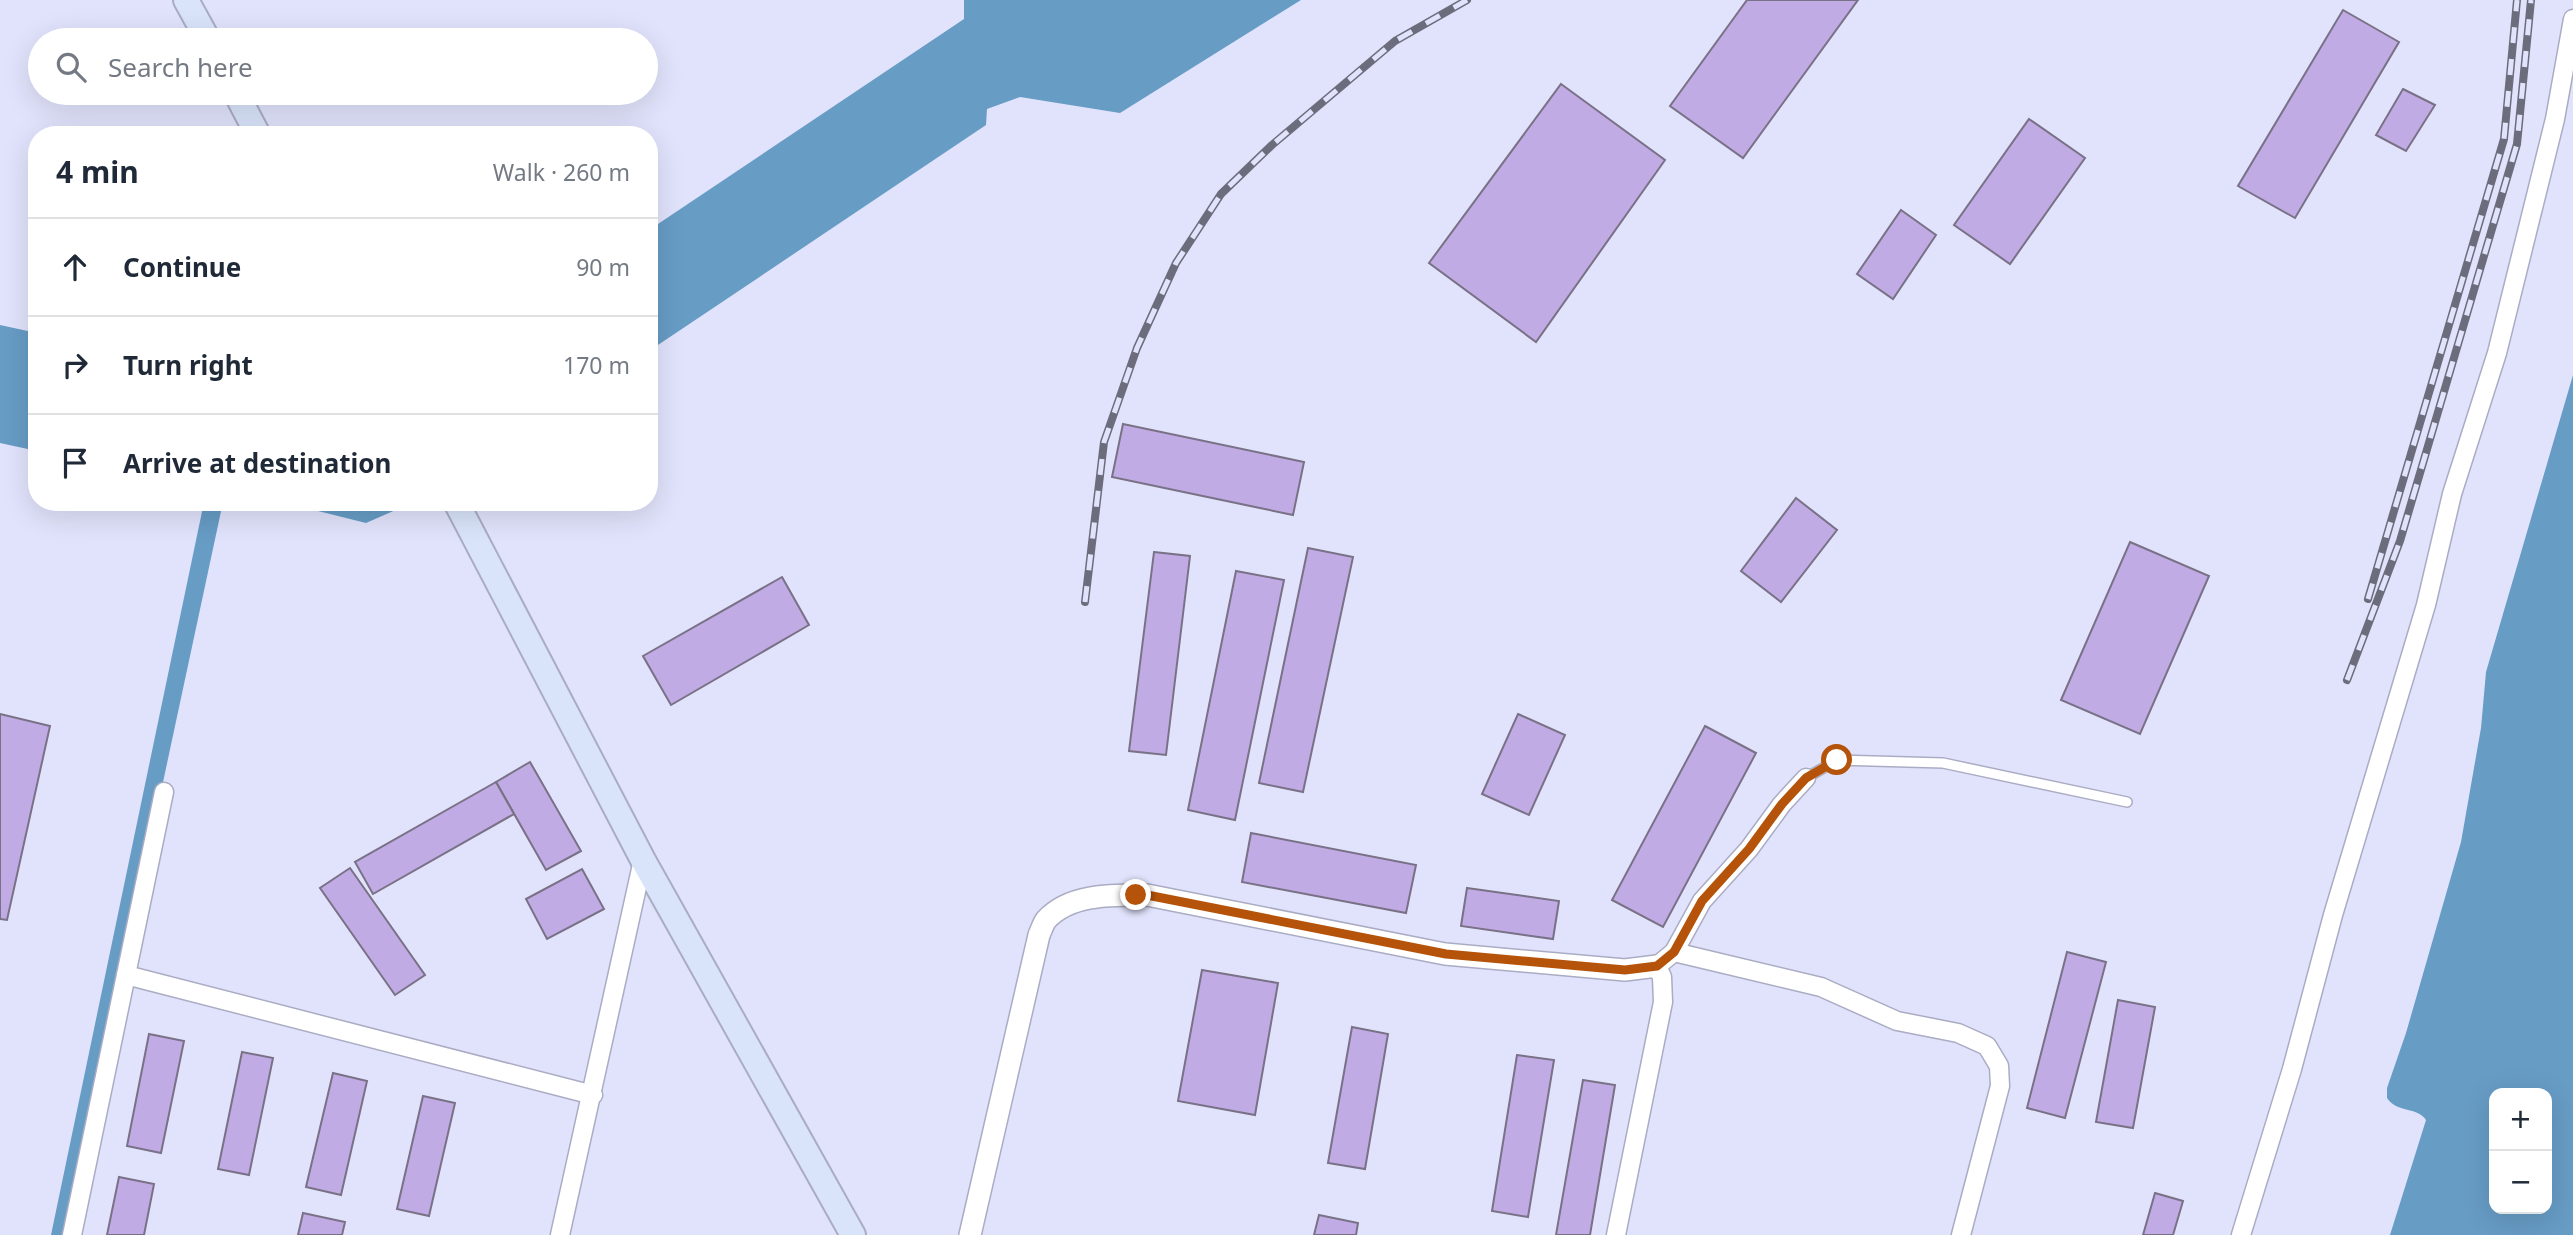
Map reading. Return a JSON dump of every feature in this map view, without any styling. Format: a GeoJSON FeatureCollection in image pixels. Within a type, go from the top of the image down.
{"type":"FeatureCollection","features":[{"type":"Feature","properties":{"kind":"main road"},"geometry":{"type":"LineString","coordinates":[[186,0],[201,28]]}},
{"type":"Feature","properties":{"kind":"main road"},"geometry":{"type":"LineString","coordinates":[[242,105],[253,126]]}},
{"type":"Feature","properties":{"kind":"main road"},"geometry":{"type":"LineString","coordinates":[[461,511],[643,860],[852,1235]]}},
{"type":"Feature","properties":{"kind":"street"},"geometry":{"type":"LineString","coordinates":[[2241,1235],[2292,1069],[2333,915],[2426,605],[2452,494],[2497,353],[2555,120],[2573,19]]}},
{"type":"Feature","properties":{"kind":"street"},"geometry":{"type":"LineString","coordinates":[[971,1235],[1039,935],[1046,920],[1064,907],[1101,894],[1147,895],[1446,954],[1625,970],[1657,966],[1674,952],[1702,901],[1749,849],[1782,804],[1806,778]]}},
{"type":"Feature","properties":{"kind":"street"},"geometry":{"type":"LineString","coordinates":[[72,1235],[163,792]]}},
{"type":"Feature","properties":{"kind":"street"},"geometry":{"type":"LineString","coordinates":[[560,1235],[643,860]]}},
{"type":"Feature","properties":{"kind":"street"},"geometry":{"type":"LineString","coordinates":[[1674,952],[1821,987],[1897,1021],[1958,1033],[1987,1046],[1998,1066],[2000,1086],[1961,1235]]}},
{"type":"Feature","properties":{"kind":"street"},"geometry":{"type":"LineString","coordinates":[[1616,1235],[1663,1002],[1662,976],[1657,966]]}},
{"type":"Feature","properties":{"kind":"street"},"geometry":{"type":"LineString","coordinates":[[126,975],[593,1095]]}},
{"type":"Feature","properties":{"kind":"lane"},"geometry":{"type":"LineString","coordinates":[[1806,778],[1837,760],[1943,763],[2127,802]]}},
{"type":"Feature","properties":{"kind":"water"},"geometry":{"type":"Polygon","coordinates":[[[964,0],[1301,0],[1120,113],[1020,97],[987,109],[986,125],[658,345],[658,224],[964,19],[964,0]]]}},
{"type":"Feature","properties":{"kind":"water"},"geometry":{"type":"Polygon","coordinates":[[[0,325],[28,331],[28,449],[0,443],[0,325]]]}},
{"type":"Feature","properties":{"kind":"water"},"geometry":{"type":"Polygon","coordinates":[[[2573,375],[2573,1235],[2390,1235],[2426,1120],[2418,1113],[2391,1103],[2387,1098],[2387,1088],[2406,1033],[2461,842],[2481,728],[2486,672],[2573,375]]]}},
{"type":"Feature","properties":{"kind":"water"},"geometry":{"type":"Polygon","coordinates":[[[202,511],[221,511],[66,1235],[51,1235],[202,511]]]}},
{"type":"Feature","properties":{"kind":"water"},"geometry":{"type":"Polygon","coordinates":[[[318,511],[393,511],[366,523],[318,511]]]}},
{"type":"Feature","properties":{"kind":"building"},"geometry":{"type":"Polygon","coordinates":[[[1747,0],[1858,0],[1743,158],[1670,106],[1747,0]]]}},
{"type":"Feature","properties":{"kind":"building"},"geometry":{"type":"Polygon","coordinates":[[[2343,10],[2399,42],[2295,218],[2238,186],[2343,10]]]}},
{"type":"Feature","properties":{"kind":"building"},"geometry":{"type":"Polygon","coordinates":[[[1561,84],[1665,160],[1536,342],[1429,263],[1561,84]]]}},
{"type":"Feature","properties":{"kind":"building"},"geometry":{"type":"Polygon","coordinates":[[[2403,89],[2435,105],[2406,151],[2376,135],[2403,89]]]}},
{"type":"Feature","properties":{"kind":"building"},"geometry":{"type":"Polygon","coordinates":[[[2029,119],[2085,158],[2010,264],[1954,225],[2029,119]]]}},
{"type":"Feature","properties":{"kind":"building"},"geometry":{"type":"Polygon","coordinates":[[[1901,210],[1936,235],[1893,299],[1857,274],[1901,210]]]}},
{"type":"Feature","properties":{"kind":"building"},"geometry":{"type":"Polygon","coordinates":[[[1123,424],[1304,462],[1293,515],[1112,477],[1123,424]]]}},
{"type":"Feature","properties":{"kind":"building"},"geometry":{"type":"Polygon","coordinates":[[[1796,498],[1837,530],[1781,602],[1741,571],[1796,498]]]}},
{"type":"Feature","properties":{"kind":"building"},"geometry":{"type":"Polygon","coordinates":[[[2130,542],[2209,576],[2140,734],[2061,700],[2130,542]]]}},
{"type":"Feature","properties":{"kind":"building"},"geometry":{"type":"Polygon","coordinates":[[[1308,548],[1353,557],[1303,792],[1259,783],[1308,548]]]}},
{"type":"Feature","properties":{"kind":"building"},"geometry":{"type":"Polygon","coordinates":[[[1154,552],[1190,556],[1166,755],[1129,751],[1154,552]]]}},
{"type":"Feature","properties":{"kind":"building"},"geometry":{"type":"Polygon","coordinates":[[[1236,571],[1284,580],[1235,820],[1188,810],[1236,571]]]}},
{"type":"Feature","properties":{"kind":"building"},"geometry":{"type":"Polygon","coordinates":[[[782,577],[809,625],[671,705],[643,656],[782,577]]]}},
{"type":"Feature","properties":{"kind":"building"},"geometry":{"type":"Polygon","coordinates":[[[0,714],[50,726],[7,920],[0,919],[0,714]]]}},
{"type":"Feature","properties":{"kind":"building"},"geometry":{"type":"Polygon","coordinates":[[[1518,714],[1565,735],[1529,815],[1482,794],[1518,714]]]}},
{"type":"Feature","properties":{"kind":"building"},"geometry":{"type":"Polygon","coordinates":[[[1705,726],[1756,753],[1663,927],[1612,900],[1705,726]]]}},
{"type":"Feature","properties":{"kind":"building"},"geometry":{"type":"Polygon","coordinates":[[[530,762],[581,851],[546,870],[496,782],[530,762]]]}},
{"type":"Feature","properties":{"kind":"building"},"geometry":{"type":"Polygon","coordinates":[[[496,782],[514,814],[373,894],[355,862],[496,782]]]}},
{"type":"Feature","properties":{"kind":"building"},"geometry":{"type":"Polygon","coordinates":[[[1251,833],[1416,865],[1406,913],[1242,882],[1251,833]]]}},
{"type":"Feature","properties":{"kind":"building"},"geometry":{"type":"Polygon","coordinates":[[[350,868],[425,975],[395,995],[320,888],[350,868]]]}},
{"type":"Feature","properties":{"kind":"building"},"geometry":{"type":"Polygon","coordinates":[[[582,869],[604,909],[547,939],[526,899],[582,869]]]}},
{"type":"Feature","properties":{"kind":"building"},"geometry":{"type":"Polygon","coordinates":[[[1467,888],[1559,901],[1553,939],[1461,926],[1467,888]]]}},
{"type":"Feature","properties":{"kind":"building"},"geometry":{"type":"Polygon","coordinates":[[[2067,952],[2106,962],[2065,1118],[2027,1108],[2067,952]]]}},
{"type":"Feature","properties":{"kind":"building"},"geometry":{"type":"Polygon","coordinates":[[[1202,970],[1278,983],[1255,1115],[1178,1101],[1202,970]]]}},
{"type":"Feature","properties":{"kind":"building"},"geometry":{"type":"Polygon","coordinates":[[[2118,1000],[2155,1007],[2133,1128],[2096,1122],[2118,1000]]]}},
{"type":"Feature","properties":{"kind":"building"},"geometry":{"type":"Polygon","coordinates":[[[1352,1027],[1388,1034],[1365,1169],[1328,1163],[1352,1027]]]}},
{"type":"Feature","properties":{"kind":"building"},"geometry":{"type":"Polygon","coordinates":[[[149,1034],[184,1041],[161,1153],[127,1146],[149,1034]]]}},
{"type":"Feature","properties":{"kind":"building"},"geometry":{"type":"Polygon","coordinates":[[[242,1052],[273,1058],[249,1175],[218,1169],[242,1052]]]}},
{"type":"Feature","properties":{"kind":"building"},"geometry":{"type":"Polygon","coordinates":[[[1517,1055],[1554,1060],[1528,1217],[1492,1211],[1517,1055]]]}},
{"type":"Feature","properties":{"kind":"building"},"geometry":{"type":"Polygon","coordinates":[[[333,1073],[367,1081],[341,1195],[306,1187],[333,1073]]]}},
{"type":"Feature","properties":{"kind":"building"},"geometry":{"type":"Polygon","coordinates":[[[1583,1080],[1615,1085],[1590,1235],[1556,1235],[1583,1080]]]}},
{"type":"Feature","properties":{"kind":"building"},"geometry":{"type":"Polygon","coordinates":[[[423,1096],[455,1103],[429,1216],[397,1209],[423,1096]]]}},
{"type":"Feature","properties":{"kind":"building"},"geometry":{"type":"Polygon","coordinates":[[[119,1177],[154,1184],[144,1235],[107,1235],[119,1177]]]}},
{"type":"Feature","properties":{"kind":"building"},"geometry":{"type":"Polygon","coordinates":[[[2155,1193],[2183,1201],[2173,1235],[2143,1235],[2155,1193]]]}},
{"type":"Feature","properties":{"kind":"building"},"geometry":{"type":"Polygon","coordinates":[[[303,1213],[345,1222],[342,1235],[298,1235],[303,1213]]]}},
{"type":"Feature","properties":{"kind":"building"},"geometry":{"type":"Polygon","coordinates":[[[1319,1215],[1358,1223],[1356,1235],[1314,1235],[1319,1215]]]}},
{"type":"Feature","properties":{"kind":"railway"},"geometry":{"type":"LineString","coordinates":[[1085,602],[1104,442],[1137,348],[1176,263],[1221,194],[1272,145],[1395,41],[1467,0]]}},
{"type":"Feature","properties":{"kind":"railway"},"geometry":{"type":"LineString","coordinates":[[2368,599],[2504,139],[2517,0]]}},
{"type":"Feature","properties":{"kind":"railway"},"geometry":{"type":"LineString","coordinates":[[2347,680],[2400,541],[2517,144],[2531,0]]}},
{"type":"Feature","properties":{"kind":"route"},"geometry":{"type":"LineString","coordinates":[[1136,895],[1446,954],[1625,970],[1657,966],[1674,952],[1702,901],[1749,849],[1782,804],[1806,778],[1837,760]]}}]}
